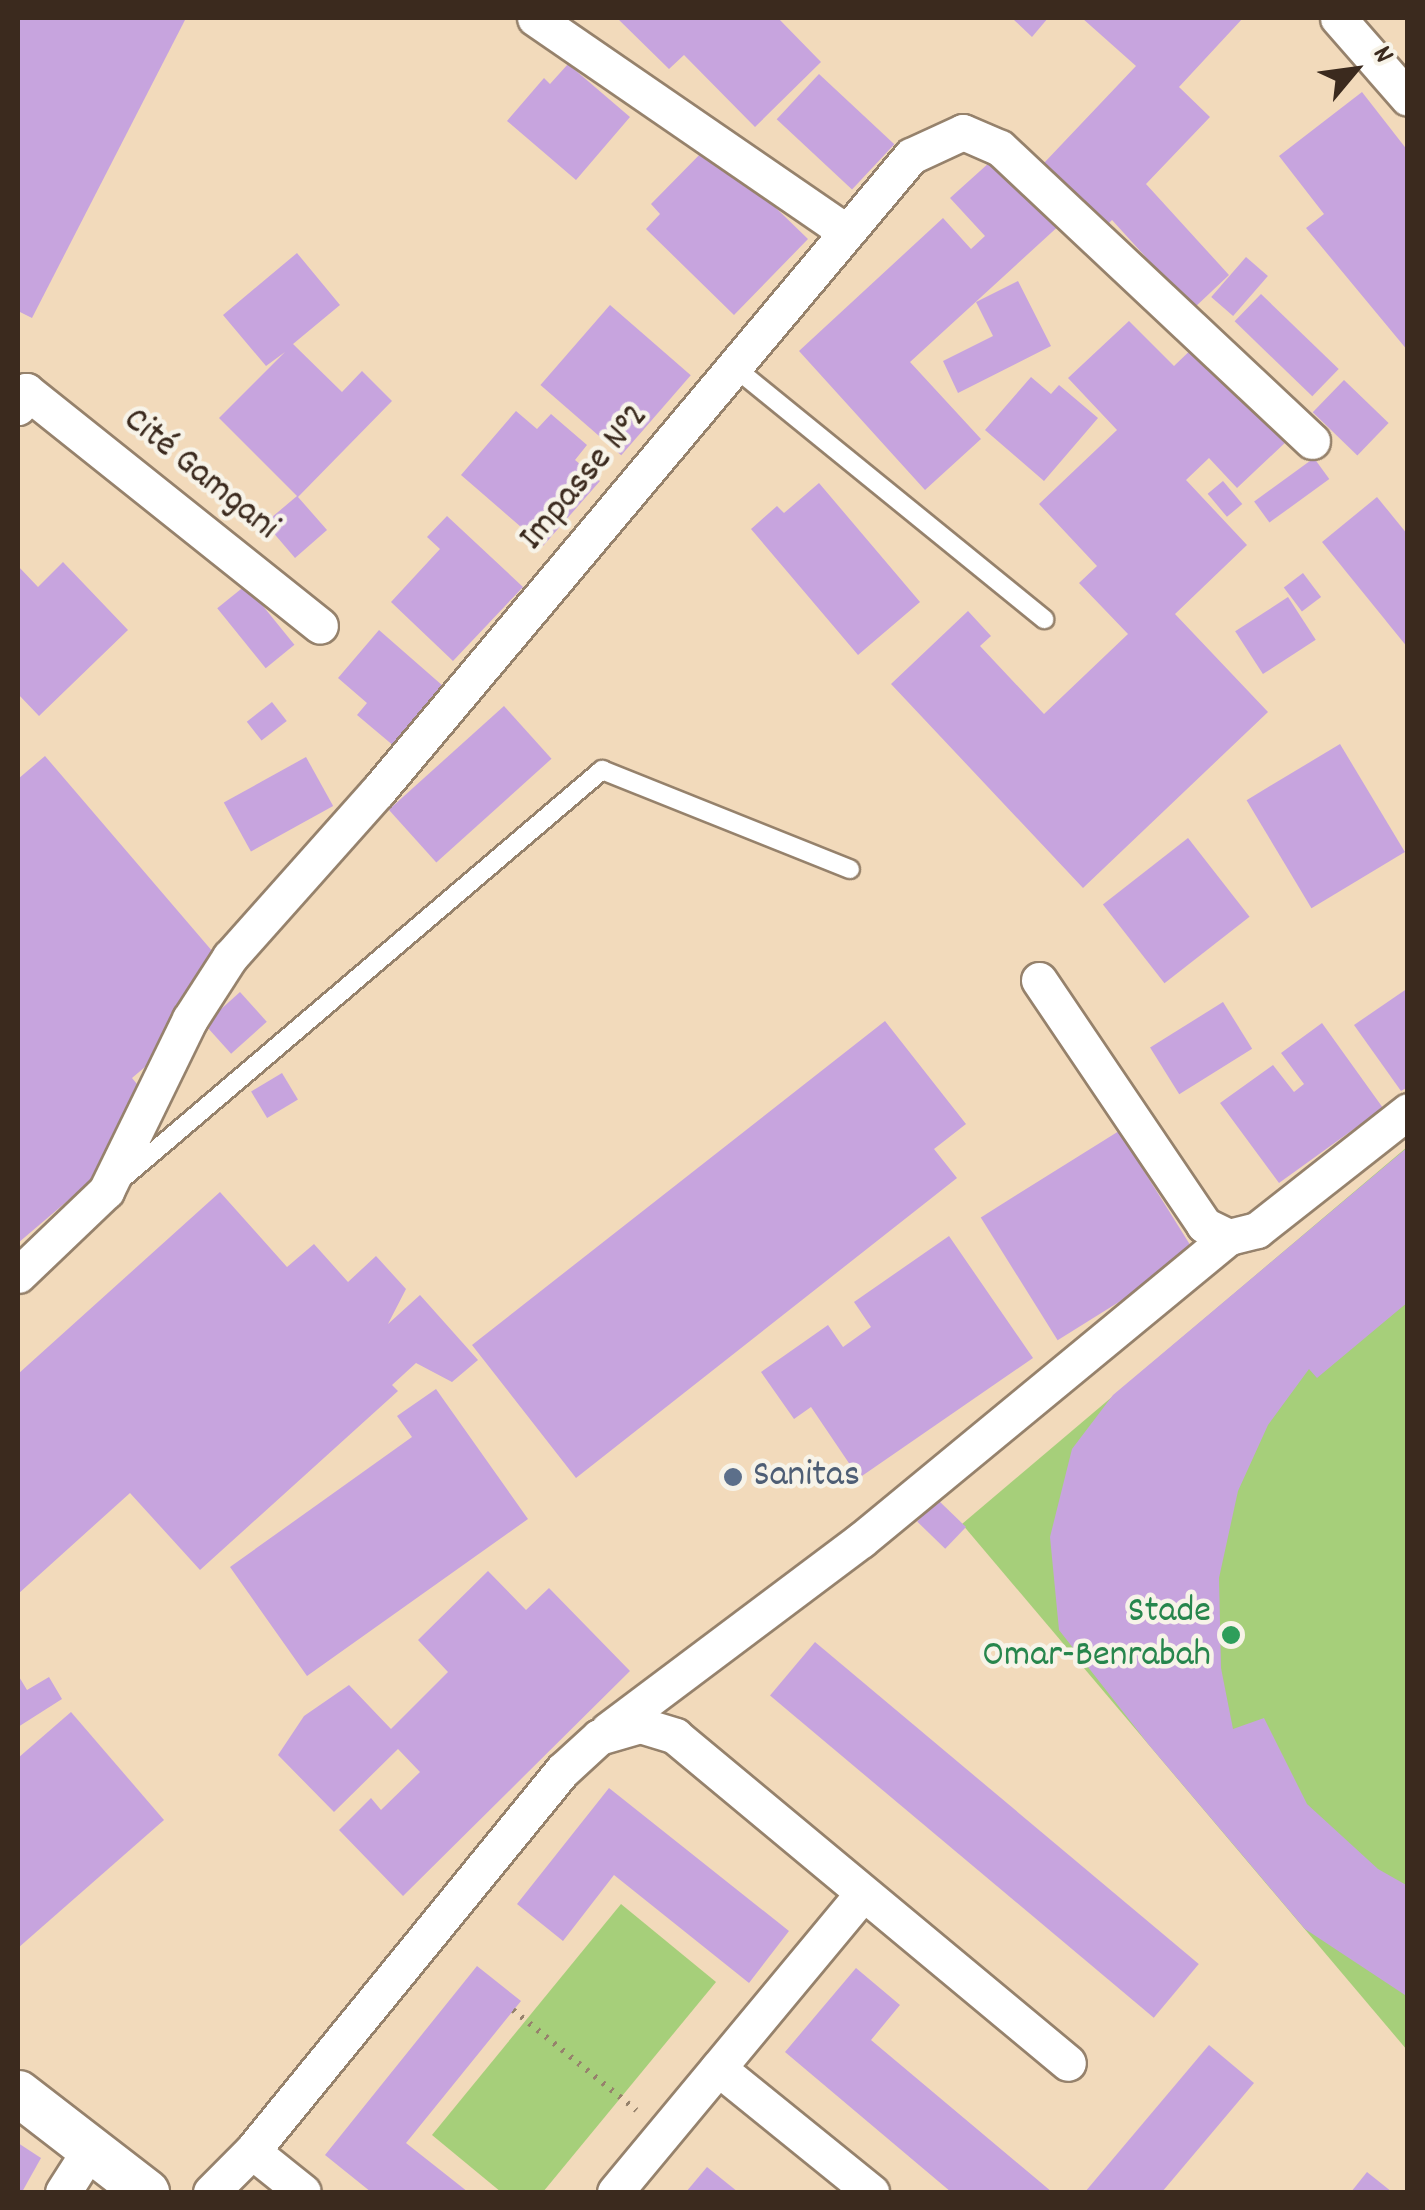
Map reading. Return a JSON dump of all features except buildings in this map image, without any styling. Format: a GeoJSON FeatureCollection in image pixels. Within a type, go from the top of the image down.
{"type":"FeatureCollection","features":[{"type":"Feature","properties":{"kind":"street"},"geometry":{"type":"LineString","coordinates":[[535,18],[846,232]]}},
{"type":"Feature","properties":{"kind":"street"},"geometry":{"type":"LineString","coordinates":[[1338,18],[1408,98]]}},
{"type":"Feature","properties":{"kind":"street","name":"Impasse N°2"},"geometry":{"type":"LineString","coordinates":[[18,1275],[106,1191],[190,1019],[230,957],[378,792],[911,156],[963,132],[1000,148],[1312,442]]}},
{"type":"Feature","properties":{"kind":"street","name":"Cité Gamgani"},"geometry":{"type":"LineString","coordinates":[[22,399],[320,626]]}},
{"type":"Feature","properties":{"kind":"street"},"geometry":{"type":"LineString","coordinates":[[1040,980],[1204,1225],[1229,1237]]}},
{"type":"Feature","properties":{"kind":"street"},"geometry":{"type":"LineString","coordinates":[[211,2192],[252,2151],[562,1770],[599,1736],[861,1540],[1229,1237],[1257,1230],[1408,1112]]}},
{"type":"Feature","properties":{"kind":"street"},"geometry":{"type":"LineString","coordinates":[[599,1736],[640,1725],[675,1736],[1068,2062]]}},
{"type":"Feature","properties":{"kind":"street"},"geometry":{"type":"LineString","coordinates":[[615,2192],[863,1892]]}},
{"type":"Feature","properties":{"kind":"street"},"geometry":{"type":"LineString","coordinates":[[718,2068],[871,2192]]}},
{"type":"Feature","properties":{"kind":"street"},"geometry":{"type":"LineString","coordinates":[[18,2093],[146,2192]]}},
{"type":"Feature","properties":{"kind":"street"},"geometry":{"type":"LineString","coordinates":[[63,2192],[91,2148]]}},
{"type":"Feature","properties":{"kind":"street"},"geometry":{"type":"LineString","coordinates":[[252,2151],[303,2192]]}},
{"type":"Feature","properties":{"kind":"lane"},"geometry":{"type":"LineString","coordinates":[[734,366],[1044,619]]}},
{"type":"Feature","properties":{"kind":"lane"},"geometry":{"type":"LineString","coordinates":[[106,1191],[602,770],[850,870]]}},
{"type":"Feature","properties":{"kind":"path"},"geometry":{"type":"LineString","coordinates":[[513,2010],[664,2133]]}},
{"type":"Feature","properties":{"kind":"green space","name":"Stade Omar-Benrabah"},"geometry":{"type":"Polygon","coordinates":[[[1407,1147],[1407,2050],[962,1524],[1407,1147]]]}},
{"type":"Feature","properties":{"kind":"green space"},"geometry":{"type":"Polygon","coordinates":[[[621,1904],[716,1982],[543,2192],[501,2192],[432,2135],[621,1904]]]}},
{"type":"Feature","properties":{"kind":"place","name":"Sanitas"},"geometry":{"type":"Point","coordinates":[733,1477]}},
{"type":"Feature","properties":{"kind":"place","name":"Stade Omar-Benrabah"},"geometry":{"type":"Point","coordinates":[1231,1635]}}]}
